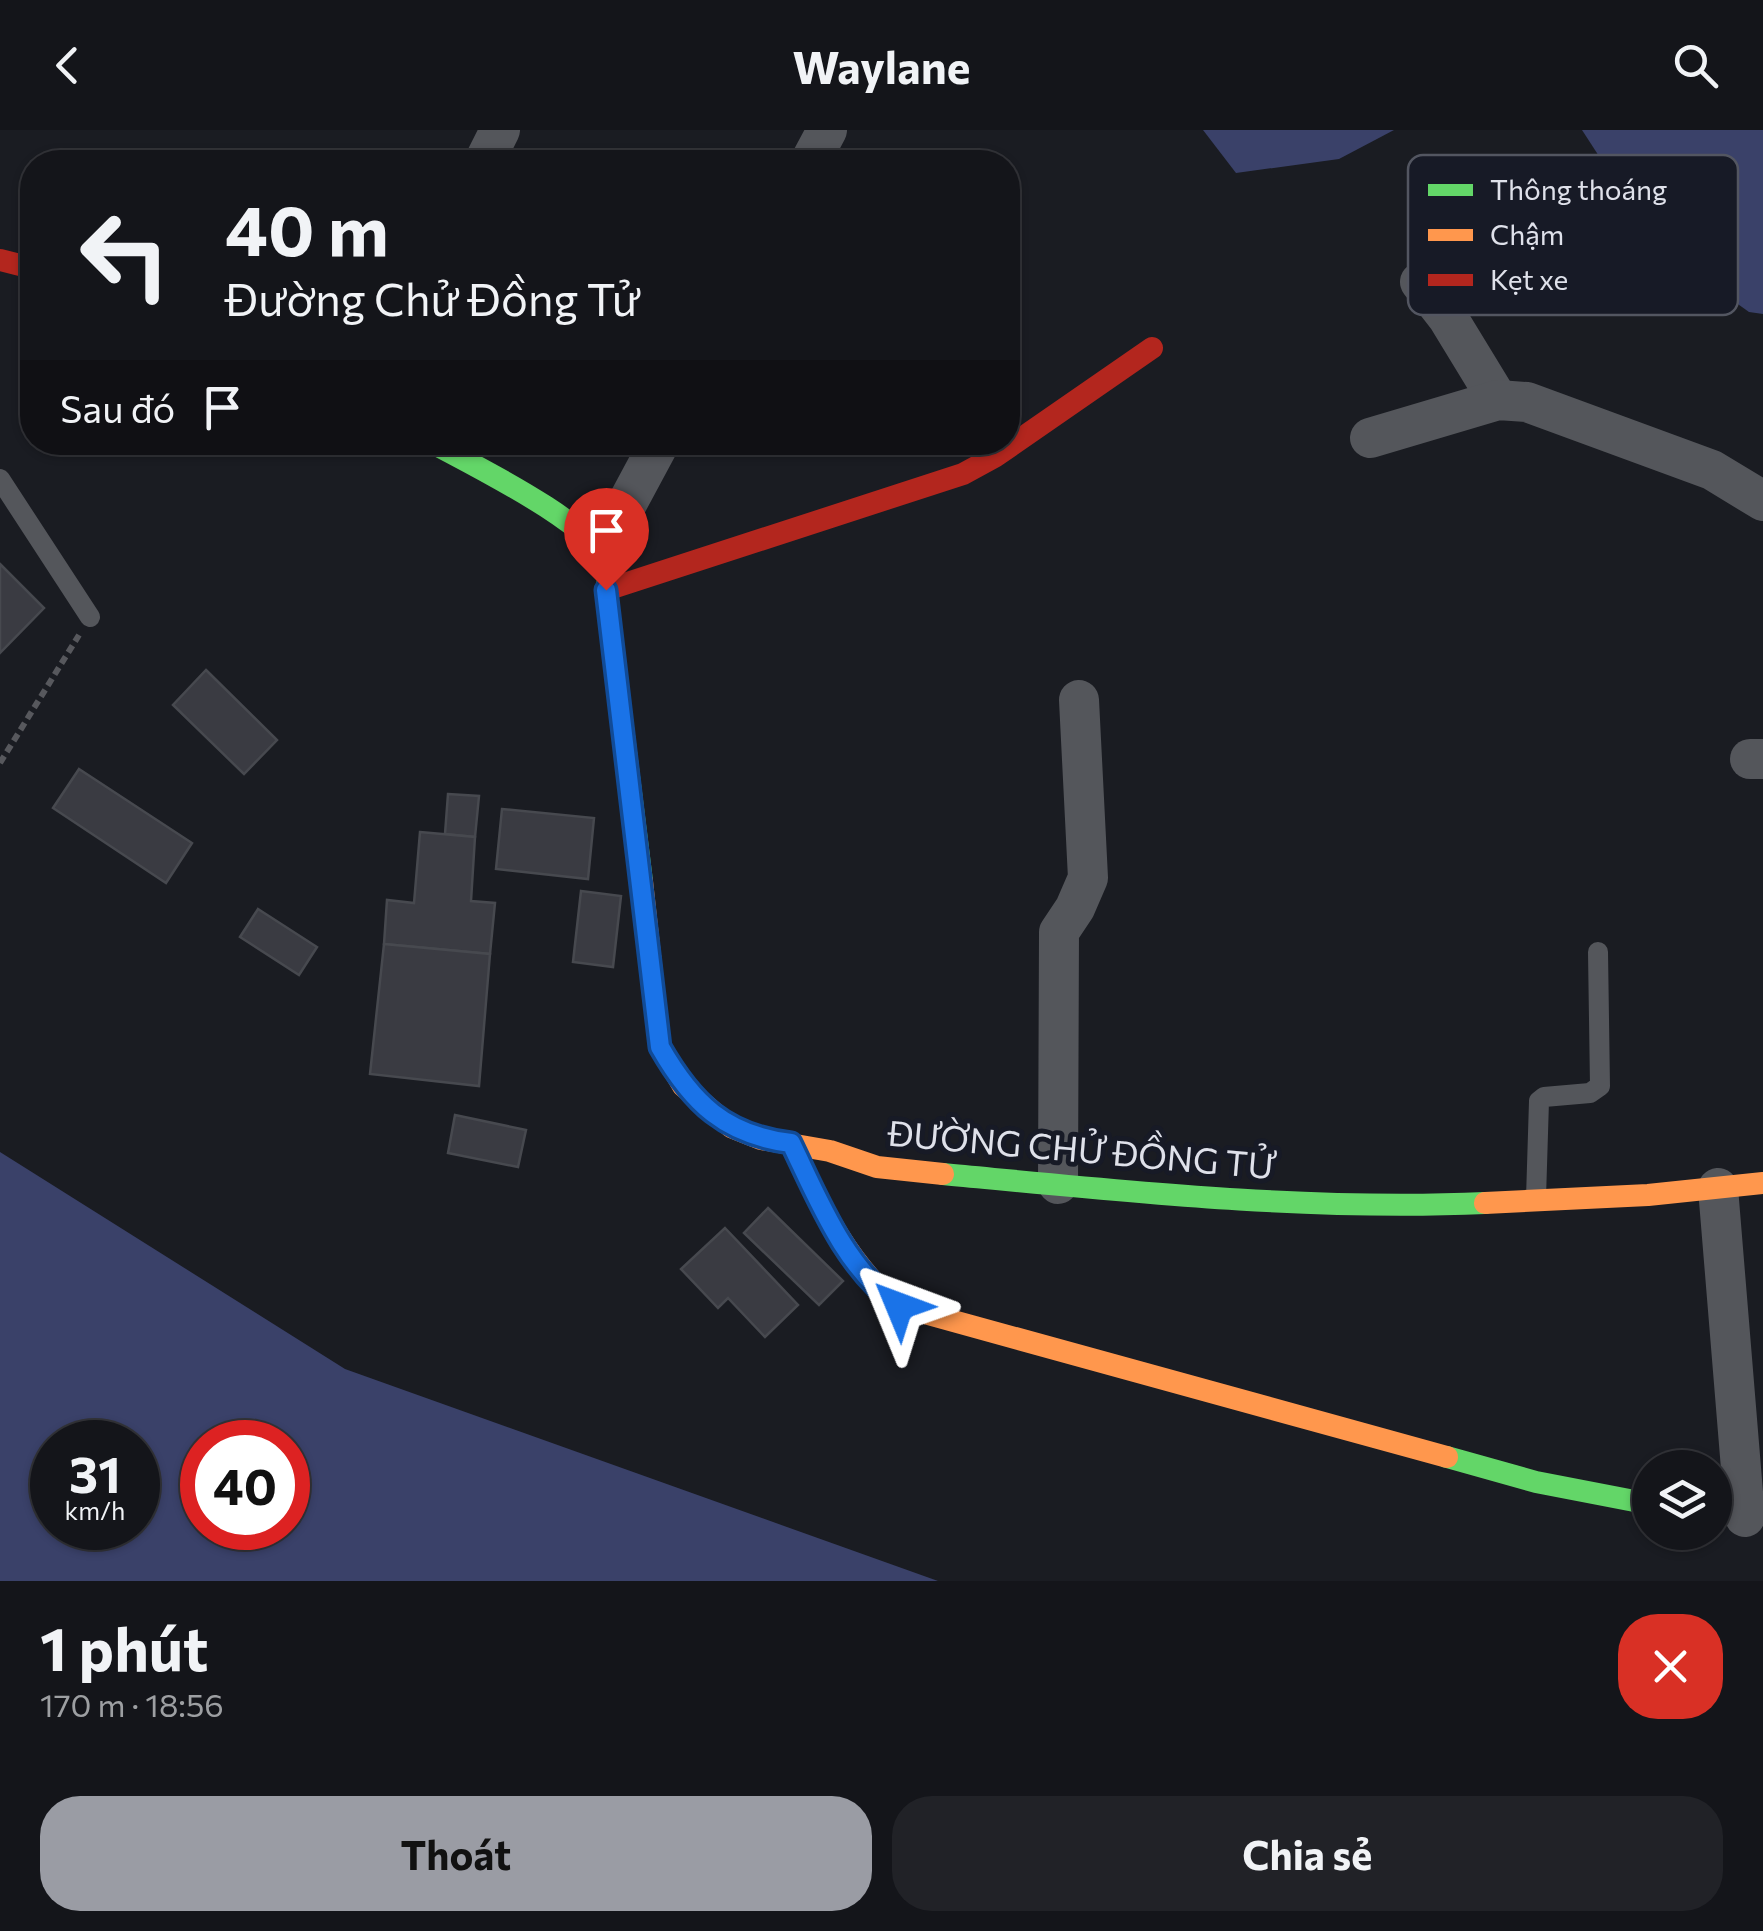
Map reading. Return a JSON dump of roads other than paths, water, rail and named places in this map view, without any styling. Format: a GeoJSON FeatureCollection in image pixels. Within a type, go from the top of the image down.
{"type":"FeatureCollection","features":[{"type":"Feature","properties":{"kind":"street"},"geometry":{"type":"LineString","coordinates":[[1446,315],[1498,400]]}},
{"type":"Feature","properties":{"kind":"street"},"geometry":{"type":"LineString","coordinates":[[1020,439],[1152,348]]}},
{"type":"Feature","properties":{"kind":"street"},"geometry":{"type":"LineString","coordinates":[[1370,438],[1498,400],[1527,402],[1712,470],[1763,500]]}},
{"type":"Feature","properties":{"kind":"street"},"geometry":{"type":"LineString","coordinates":[[454,455],[554,512],[604,571]]}},
{"type":"Feature","properties":{"kind":"street"},"geometry":{"type":"LineString","coordinates":[[604,571],[654,455]]}},
{"type":"Feature","properties":{"kind":"street"},"geometry":{"type":"LineString","coordinates":[[604,571],[963,474],[997,455]]}},
{"type":"Feature","properties":{"kind":"street","name":"ĐƯỜNG CHỬ ĐỒNG TỬ"},"geometry":{"type":"LineString","coordinates":[[604,571],[660,1047],[683,1086],[720,1118],[761,1140],[791,1143],[877,1167],[1180,1196],[1409,1206],[1763,1183]]}},
{"type":"Feature","properties":{"kind":"street"},"geometry":{"type":"LineString","coordinates":[[1058,1184],[1059,932],[1088,878],[1079,700]]}},
{"type":"Feature","properties":{"kind":"street"},"geometry":{"type":"LineString","coordinates":[[791,1143],[836,1235],[879,1292],[899,1306],[1536,1482],[1632,1501]]}},
{"type":"Feature","properties":{"kind":"street"},"geometry":{"type":"LineString","coordinates":[[1718,1188],[1741,1517]]}},
{"type":"Feature","properties":{"kind":"lane"},"geometry":{"type":"LineString","coordinates":[[0,480],[90,616]]}},
{"type":"Feature","properties":{"kind":"lane"},"geometry":{"type":"LineString","coordinates":[[1536,1200],[1539,1101],[1544,1097],[1590,1092],[1600,1086],[1598,952]]}},
{"type":"Feature","properties":{"kind":"water"},"geometry":{"type":"Polygon","coordinates":[[[1203,130],[1394,130],[1339,159],[1236,173],[1203,130]]]}},
{"type":"Feature","properties":{"kind":"water"},"geometry":{"type":"Polygon","coordinates":[[[1582,130],[1763,130],[1763,314],[1749,312],[1738,304],[1738,155],[1598,155],[1582,130]]]}},
{"type":"Feature","properties":{"kind":"water"},"geometry":{"type":"Polygon","coordinates":[[[0,1152],[345,1369],[938,1581],[0,1581],[0,1152]]]}}]}
